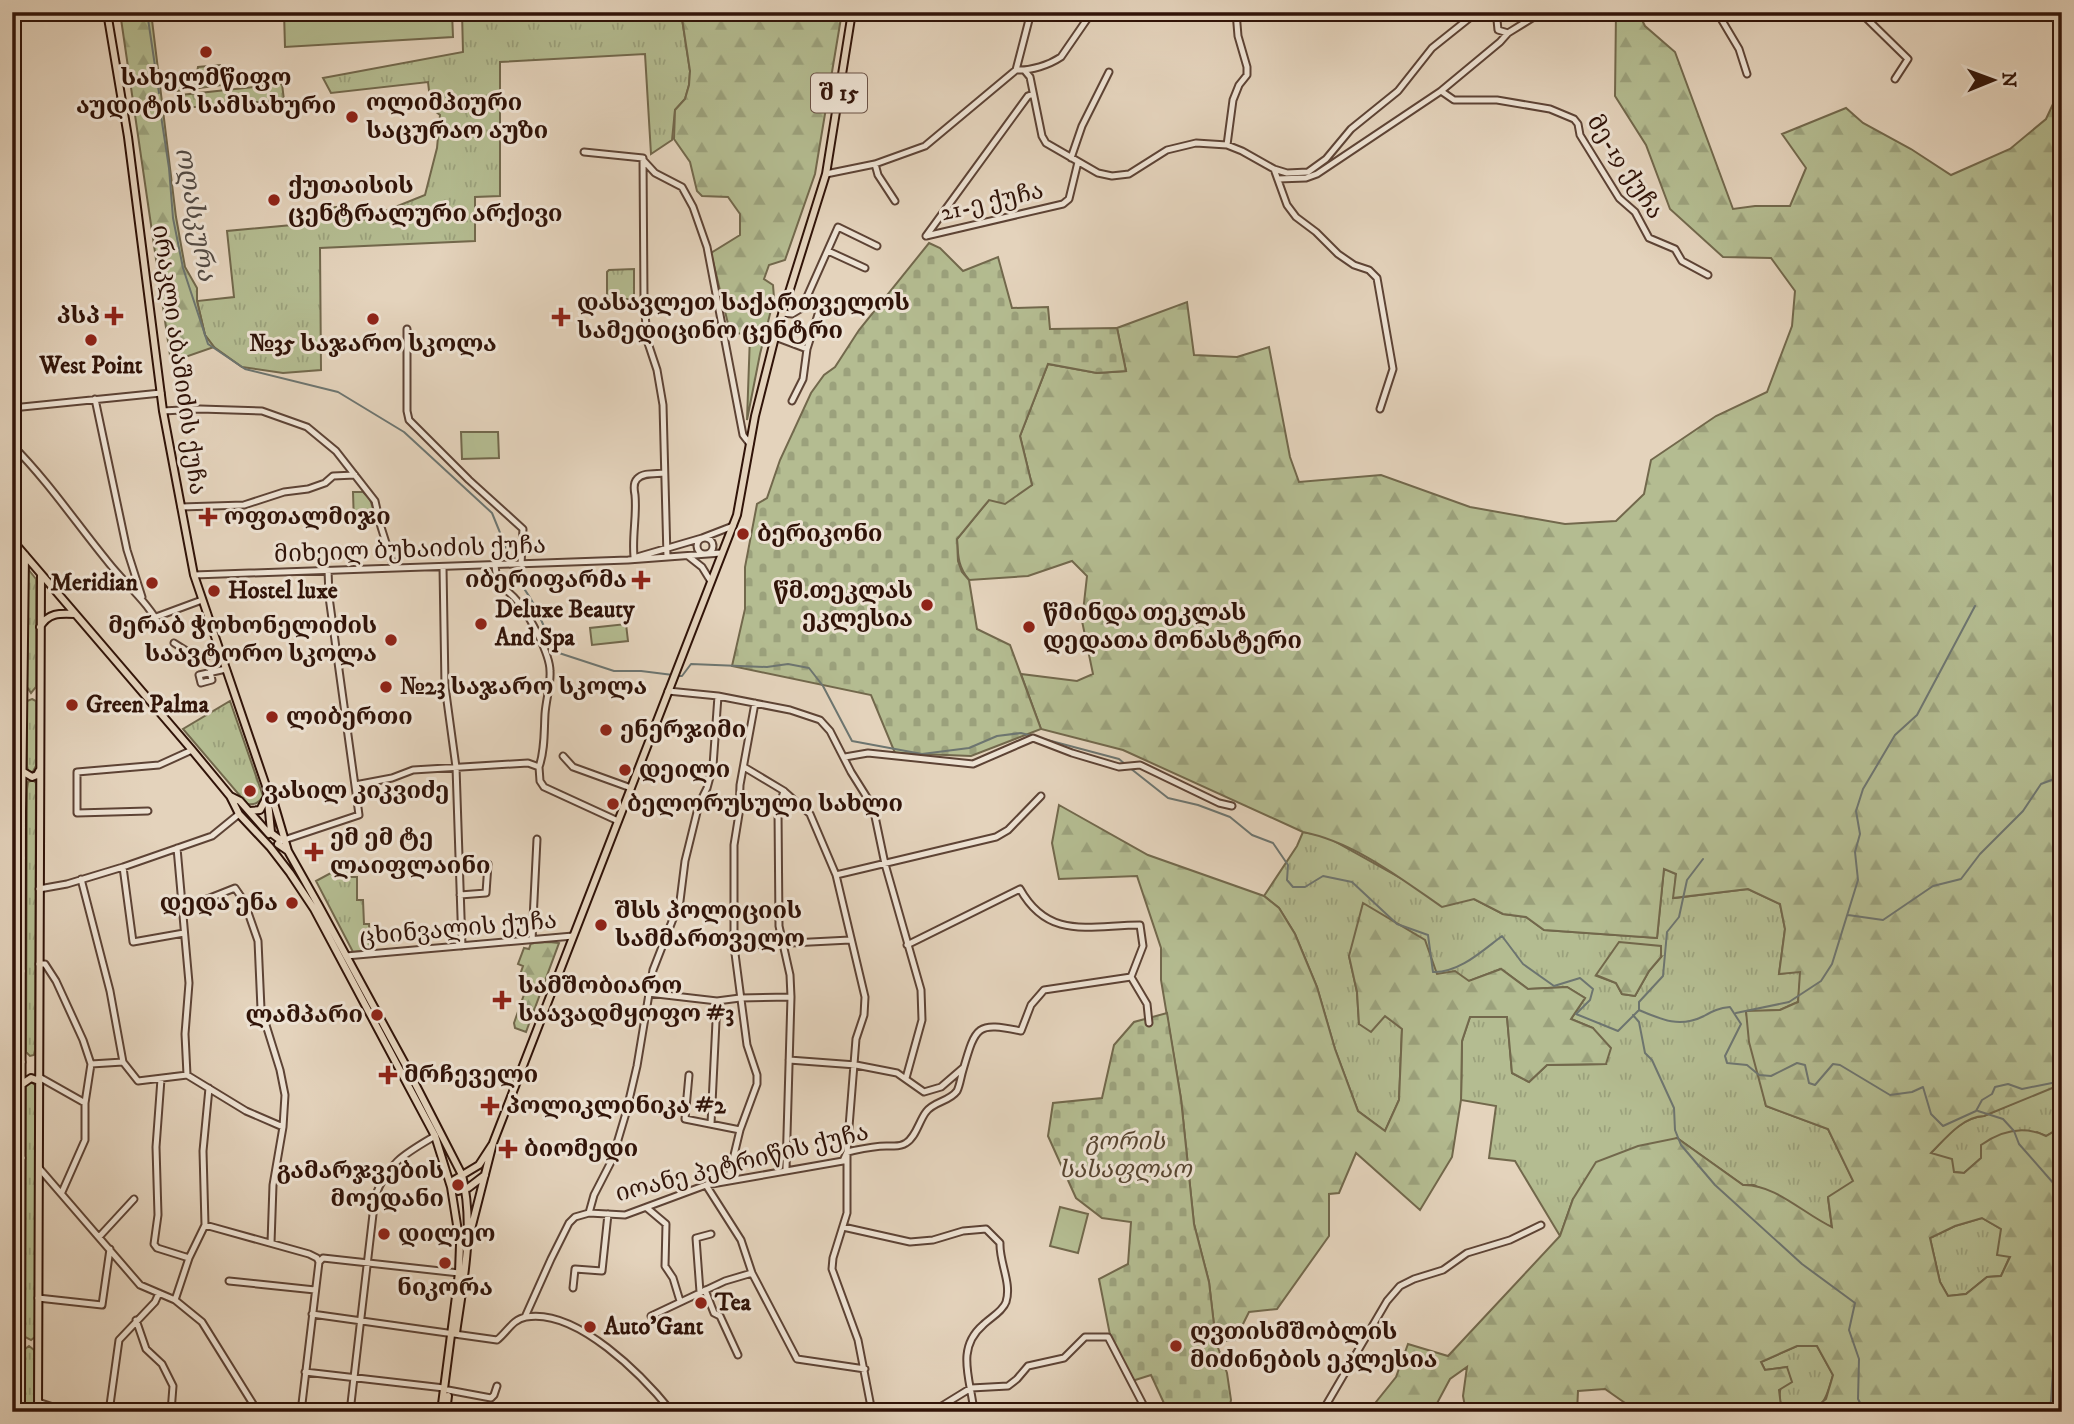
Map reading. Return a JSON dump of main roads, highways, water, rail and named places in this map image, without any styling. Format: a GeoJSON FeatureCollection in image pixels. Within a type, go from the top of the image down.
{"type":"FeatureCollection","features":[{"type":"Feature","properties":{"kind":"main road","name":"ირაკლი აბაშიძის ქუჩა"},"geometry":{"type":"LineString","coordinates":[[107,12],[128,137],[163,411],[194,575],[273,800],[280,826],[280,841]]}},
{"type":"Feature","properties":{"kind":"main road","name":"შ 15"},"geometry":{"type":"LineString","coordinates":[[494,1143],[733,526],[740,503],[755,416],[775,337],[826,174],[852,12]]}},
{"type":"Feature","properties":{"kind":"main road"},"geometry":{"type":"LineString","coordinates":[[12,540],[230,796],[239,814],[268,846],[314,909],[435,1136],[451,1187],[460,1244],[454,1334]]}},
{"type":"Feature","properties":{"kind":"main road"},"geometry":{"type":"LineString","coordinates":[[20,1412],[22,971],[18,908],[22,858],[25,555]]}},
{"type":"Feature","properties":{"kind":"main road"},"geometry":{"type":"LineString","coordinates":[[38,1412],[41,574]]}},
{"type":"Feature","properties":{"kind":"main road"},"geometry":{"type":"LineString","coordinates":[[39,629],[50,616],[60,613],[75,614]]}},
{"type":"Feature","properties":{"kind":"main road"},"geometry":{"type":"LineString","coordinates":[[23,691],[39,695]]}},
{"type":"Feature","properties":{"kind":"main road"},"geometry":{"type":"LineString","coordinates":[[22,771],[32,777],[40,770]]}},
{"type":"Feature","properties":{"kind":"main road","name":"ირაკლი აბაშიძის ქუჩა"},"geometry":{"type":"LineString","coordinates":[[266,786],[270,834]]}},
{"type":"Feature","properties":{"kind":"main road"},"geometry":{"type":"LineString","coordinates":[[250,811],[260,810],[267,795]]}},
{"type":"Feature","properties":{"kind":"main road"},"geometry":{"type":"LineString","coordinates":[[230,796],[240,801],[288,851],[405,1064],[462,1176],[466,1248]]}},
{"type":"Feature","properties":{"kind":"main road"},"geometry":{"type":"LineString","coordinates":[[268,846],[265,839],[270,834]]}},
{"type":"Feature","properties":{"kind":"main road"},"geometry":{"type":"LineString","coordinates":[[268,846],[280,841]]}},
{"type":"Feature","properties":{"kind":"main road"},"geometry":{"type":"LineString","coordinates":[[22,1059],[39,1056]]}},
{"type":"Feature","properties":{"kind":"main road"},"geometry":{"type":"LineString","coordinates":[[22,1084],[31,1078],[39,1079]]}},
{"type":"Feature","properties":{"kind":"main road"},"geometry":{"type":"LineString","coordinates":[[451,1187],[454,1180],[479,1164],[494,1143]]}},
{"type":"Feature","properties":{"kind":"main road"},"geometry":{"type":"LineString","coordinates":[[443,1412],[466,1248],[494,1143]]}},
{"type":"Feature","properties":{"kind":"main road"},"geometry":{"type":"LineString","coordinates":[[451,1187],[458,1191],[464,1189],[477,1183],[486,1174]]}},
{"type":"Feature","properties":{"kind":"main road"},"geometry":{"type":"LineString","coordinates":[[21,1349],[25,1343],[38,1345]]}},
{"type":"Feature","properties":{"kind":"waterway"},"geometry":{"type":"LineString","coordinates":[[147,12],[159,93]]}},
{"type":"Feature","properties":{"kind":"waterway","name":"ოღასკურა"},"geometry":{"type":"LineString","coordinates":[[160,109],[173,218],[183,268],[208,344],[245,369],[338,392],[404,432],[492,513],[512,562]]}},
{"type":"Feature","properties":{"kind":"waterway","name":"ოღასკურა"},"geometry":{"type":"LineString","coordinates":[[513,567],[559,653],[614,671],[673,675]]}},
{"type":"Feature","properties":{"kind":"waterway"},"geometry":{"type":"LineString","coordinates":[[1736,1013],[1789,1002],[1821,981],[1832,964],[1858,880],[1855,852],[1860,834],[1856,811],[1863,789],[1895,735],[1917,715],[1975,606]]}},
{"type":"Feature","properties":{"kind":"waterway","name":"ოღასკურა"},"geometry":{"type":"LineString","coordinates":[[679,676],[682,676],[691,664],[767,667],[788,664],[809,668],[823,686],[852,741],[922,754],[969,748],[997,736],[1021,733],[1119,759],[1125,764]]}},
{"type":"Feature","properties":{"kind":"waterway","name":"ოღასკურა"},"geometry":{"type":"LineString","coordinates":[[1130,768],[1168,798],[1230,817],[1252,835],[1273,843],[1288,865],[1287,880],[1293,887],[1305,887],[1323,876],[1352,882],[1397,924],[1428,935],[1433,972],[1461,965],[1502,936],[1523,964],[1554,986],[1580,978],[1593,989],[1590,1000],[1576,1014],[1618,1031],[1639,1010],[1663,1019],[1687,1022],[1730,1007],[1741,1024],[1725,1056],[1727,1063],[1747,1065],[1759,1075],[1771,1076],[1797,1063],[1805,1065],[1809,1083],[1815,1085],[1833,1064],[1840,1065],[1890,1095],[1912,1092],[1923,1087],[1931,1114],[1943,1126],[1976,1111],[1982,1100],[1992,1094],[1995,1087],[2008,1084],[2022,1089],[2062,1081]]}},
{"type":"Feature","properties":{"kind":"waterway"},"geometry":{"type":"LineString","coordinates":[[1848,915],[1883,920],[1933,886],[1961,879],[1980,854],[2023,811],[2041,784],[2062,776]]}},
{"type":"Feature","properties":{"kind":"waterway"},"geometry":{"type":"LineString","coordinates":[[1639,1010],[1639,1002],[1663,976],[1667,932],[1679,917],[1687,880],[1703,859]]}},
{"type":"Feature","properties":{"kind":"waterway"},"geometry":{"type":"LineString","coordinates":[[1633,1015],[1639,1022],[1645,1053],[1652,1060],[1674,1108],[1675,1130],[1681,1145],[1715,1185],[1802,1264],[1855,1303],[1849,1330],[1859,1359],[1858,1399],[1865,1412]]}},
{"type":"Feature","properties":{"kind":"waterway"},"geometry":{"type":"LineString","coordinates":[[1978,1111],[2003,1119],[2014,1131],[2019,1144],[2062,1193]]}},
{"type":"Feature","properties":{"kind":"waterway"},"geometry":{"type":"LineString","coordinates":[[2047,1412],[2051,1401],[2057,1308],[2062,1304]]}},
{"type":"Feature","properties":{"kind":"place","name":"სახელმწიფო აუდიტის სამსახური"},"geometry":{"type":"Point","coordinates":[206,52]}},
{"type":"Feature","properties":{"kind":"place","name":"ოლიმპიური საცურაო აუზი"},"geometry":{"type":"Point","coordinates":[352,117]}},
{"type":"Feature","properties":{"kind":"place","name":"ქუთაისის ცენტრალური არქივი"},"geometry":{"type":"Point","coordinates":[274,200]}},
{"type":"Feature","properties":{"kind":"place","name":"პსპ"},"geometry":{"type":"Point","coordinates":[114,316]}},
{"type":"Feature","properties":{"kind":"place","name":"დასავლეთ საქართველოს სამედიცინო ცენტრი"},"geometry":{"type":"Point","coordinates":[561,317]}},
{"type":"Feature","properties":{"kind":"place","name":"№35 საჯარო სკოლა"},"geometry":{"type":"Point","coordinates":[373,319]}},
{"type":"Feature","properties":{"kind":"place","name":"West Point"},"geometry":{"type":"Point","coordinates":[91,340]}},
{"type":"Feature","properties":{"kind":"place","name":"ოფთალმიჯი"},"geometry":{"type":"Point","coordinates":[208,517]}},
{"type":"Feature","properties":{"kind":"place","name":"ბერიკონი"},"geometry":{"type":"Point","coordinates":[743,534]}},
{"type":"Feature","properties":{"kind":"place","name":"იბერიფარმა"},"geometry":{"type":"Point","coordinates":[641,580]}},
{"type":"Feature","properties":{"kind":"place","name":"Meridian"},"geometry":{"type":"Point","coordinates":[152,583]}},
{"type":"Feature","properties":{"kind":"place","name":"Hostel luxe"},"geometry":{"type":"Point","coordinates":[214,591]}},
{"type":"Feature","properties":{"kind":"place","name":"წმ.თეკლას ეკლესია"},"geometry":{"type":"Point","coordinates":[927,605]}},
{"type":"Feature","properties":{"kind":"place","name":"Deluxe Beauty And Spa"},"geometry":{"type":"Point","coordinates":[481,624]}},
{"type":"Feature","properties":{"kind":"place","name":"წმინდა თეკლას დედათა მონასტერი"},"geometry":{"type":"Point","coordinates":[1029,627]}},
{"type":"Feature","properties":{"kind":"place","name":"მერაბ ჭოხონელიძის საავტორო სკოლა"},"geometry":{"type":"Point","coordinates":[391,640]}},
{"type":"Feature","properties":{"kind":"place","name":"№23 საჯარო სკოლა"},"geometry":{"type":"Point","coordinates":[386,687]}},
{"type":"Feature","properties":{"kind":"place","name":"Green Palma"},"geometry":{"type":"Point","coordinates":[72,705]}},
{"type":"Feature","properties":{"kind":"place","name":"ლიბერთი"},"geometry":{"type":"Point","coordinates":[272,717]}},
{"type":"Feature","properties":{"kind":"place","name":"ენერჯიმი"},"geometry":{"type":"Point","coordinates":[606,730]}},
{"type":"Feature","properties":{"kind":"place","name":"დეილი"},"geometry":{"type":"Point","coordinates":[625,770]}},
{"type":"Feature","properties":{"kind":"place","name":"ვასილ კიკვიძე"},"geometry":{"type":"Point","coordinates":[250,791]}},
{"type":"Feature","properties":{"kind":"place","name":"ბელორუსული სახლი"},"geometry":{"type":"Point","coordinates":[613,804]}},
{"type":"Feature","properties":{"kind":"place","name":"ემ ემ ტე ლაიფლაინი"},"geometry":{"type":"Point","coordinates":[314,852]}},
{"type":"Feature","properties":{"kind":"place","name":"დედა ენა"},"geometry":{"type":"Point","coordinates":[292,903]}},
{"type":"Feature","properties":{"kind":"place","name":"შსს პოლიციის სამმართველო"},"geometry":{"type":"Point","coordinates":[601,925]}},
{"type":"Feature","properties":{"kind":"place","name":"სამშობიარო საავადმყოფო #3"},"geometry":{"type":"Point","coordinates":[502,1000]}},
{"type":"Feature","properties":{"kind":"place","name":"ლამპარი"},"geometry":{"type":"Point","coordinates":[377,1015]}},
{"type":"Feature","properties":{"kind":"place","name":"მრჩეველი"},"geometry":{"type":"Point","coordinates":[388,1075]}},
{"type":"Feature","properties":{"kind":"place","name":"პოლიკლინიკა #2"},"geometry":{"type":"Point","coordinates":[490,1106]}},
{"type":"Feature","properties":{"kind":"place","name":"ბიომედი"},"geometry":{"type":"Point","coordinates":[508,1149]}},
{"type":"Feature","properties":{"kind":"place","name":"გამარჯვების მოედანი"},"geometry":{"type":"Point","coordinates":[458,1185]}},
{"type":"Feature","properties":{"kind":"place","name":"დილეო"},"geometry":{"type":"Point","coordinates":[384,1234]}},
{"type":"Feature","properties":{"kind":"place","name":"ნიკორა"},"geometry":{"type":"Point","coordinates":[445,1263]}},
{"type":"Feature","properties":{"kind":"place","name":"Tea"},"geometry":{"type":"Point","coordinates":[701,1303]}},
{"type":"Feature","properties":{"kind":"place","name":"Auto'Gant"},"geometry":{"type":"Point","coordinates":[590,1327]}},
{"type":"Feature","properties":{"kind":"place","name":"ღვთისმშობლის მიძინების ეკლესია"},"geometry":{"type":"Point","coordinates":[1176,1346]}},
{"type":"Feature","properties":{"kind":"park label","name":"გორის სასაფლაო"},"geometry":{"type":"Point","coordinates":[1125,1156]}}]}
